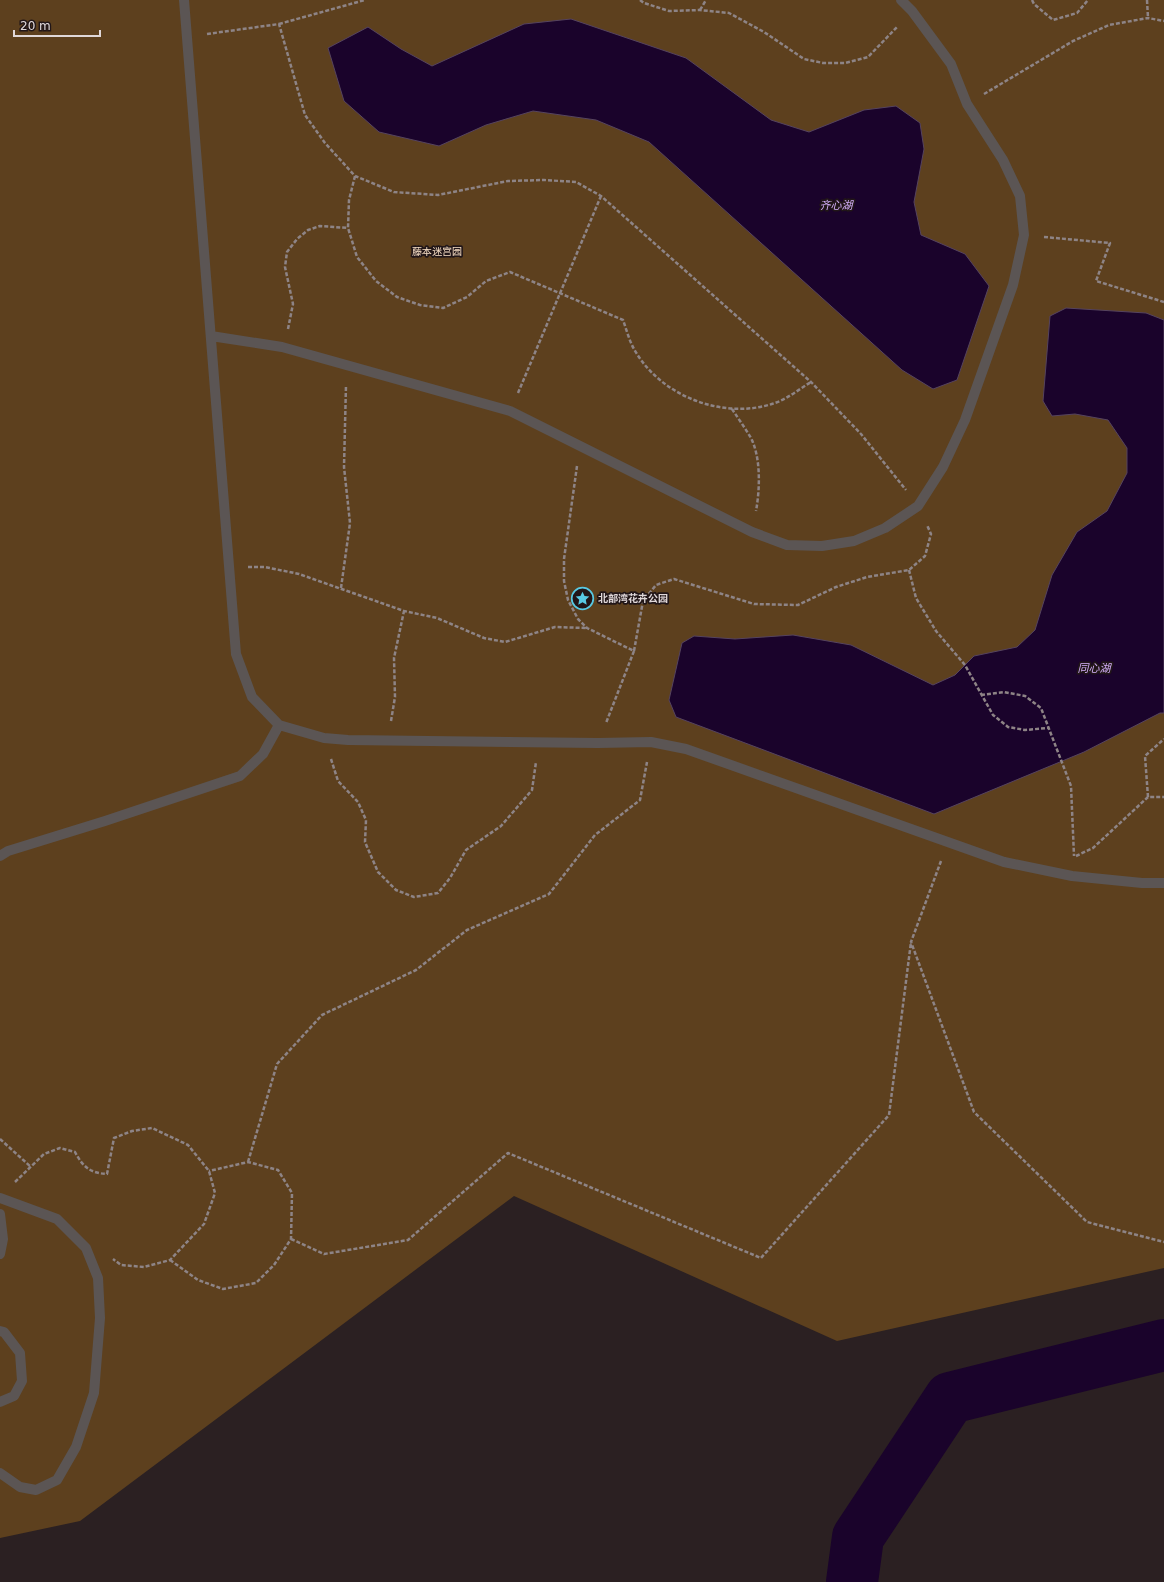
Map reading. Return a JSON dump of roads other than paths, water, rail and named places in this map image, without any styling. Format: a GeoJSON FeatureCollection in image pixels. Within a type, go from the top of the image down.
{"type":"FeatureCollection","features":[{"type":"Feature","properties":{"kind":"lane"},"geometry":{"type":"LineString","coordinates":[[184,0],[236,654],[252,697],[279,725],[324,738],[348,740],[598,743],[651,742],[686,749],[1004,862],[1072,876],[1142,883],[1164,883]]}},
{"type":"Feature","properties":{"kind":"lane"},"geometry":{"type":"LineString","coordinates":[[211,336],[282,347],[510,411],[752,532],[787,545],[822,546],[854,541],[885,528],[918,506],[943,467],[965,420],[1013,285],[1024,235],[1020,196],[1003,160],[967,104],[951,64],[912,11],[901,0]]}},
{"type":"Feature","properties":{"kind":"lane"},"geometry":{"type":"LineString","coordinates":[[0,856],[8,851],[105,821],[240,776],[263,754],[279,725]]}},
{"type":"Feature","properties":{"kind":"lane"},"geometry":{"type":"LineString","coordinates":[[0,1198],[57,1219],[86,1248],[98,1278],[100,1318],[94,1393],[76,1447],[57,1480],[36,1490],[20,1488],[0,1473]]}},
{"type":"Feature","properties":{"kind":"lane"},"geometry":{"type":"LineString","coordinates":[[0,1214],[3,1239],[0,1254]]}},
{"type":"Feature","properties":{"kind":"lane"},"geometry":{"type":"LineString","coordinates":[[0,1331],[4,1332],[20,1353],[22,1381],[14,1396],[0,1402]]}},
{"type":"Feature","properties":{"kind":"water","name":"齐心湖"},"geometry":{"type":"Polygon","coordinates":[[[571,19],[686,58],[771,120],[809,132],[864,110],[896,106],[920,123],[924,149],[914,202],[921,235],[965,254],[989,286],[957,380],[933,389],[902,370],[649,142],[596,120],[533,111],[486,125],[439,146],[379,132],[344,101],[328,48],[368,27],[401,49],[432,66],[524,24],[571,19]]]}},
{"type":"Feature","properties":{"kind":"water","name":"同心湖"},"geometry":{"type":"Polygon","coordinates":[[[1066,308],[1146,313],[1164,320],[1164,713],[1160,713],[1084,752],[934,814],[676,717],[669,700],[682,643],[694,636],[735,639],[793,635],[851,645],[933,685],[955,675],[974,656],[1017,647],[1035,630],[1052,575],[1077,532],[1107,511],[1127,473],[1127,448],[1108,420],[1075,414],[1052,416],[1043,401],[1050,316],[1066,308]]]}},
{"type":"Feature","properties":{"kind":"waterway"},"geometry":{"type":"LineString","coordinates":[[852,1582],[858,1537],[950,1398],[1164,1345]]}},
{"type":"Feature","properties":{"kind":"place","name":"北部湾花卉公园"},"geometry":{"type":"Point","coordinates":[582,598]}},
{"type":"Feature","properties":{"kind":"park label","name":"藤本迷宫园"},"geometry":{"type":"Point","coordinates":[437,251]}}]}
